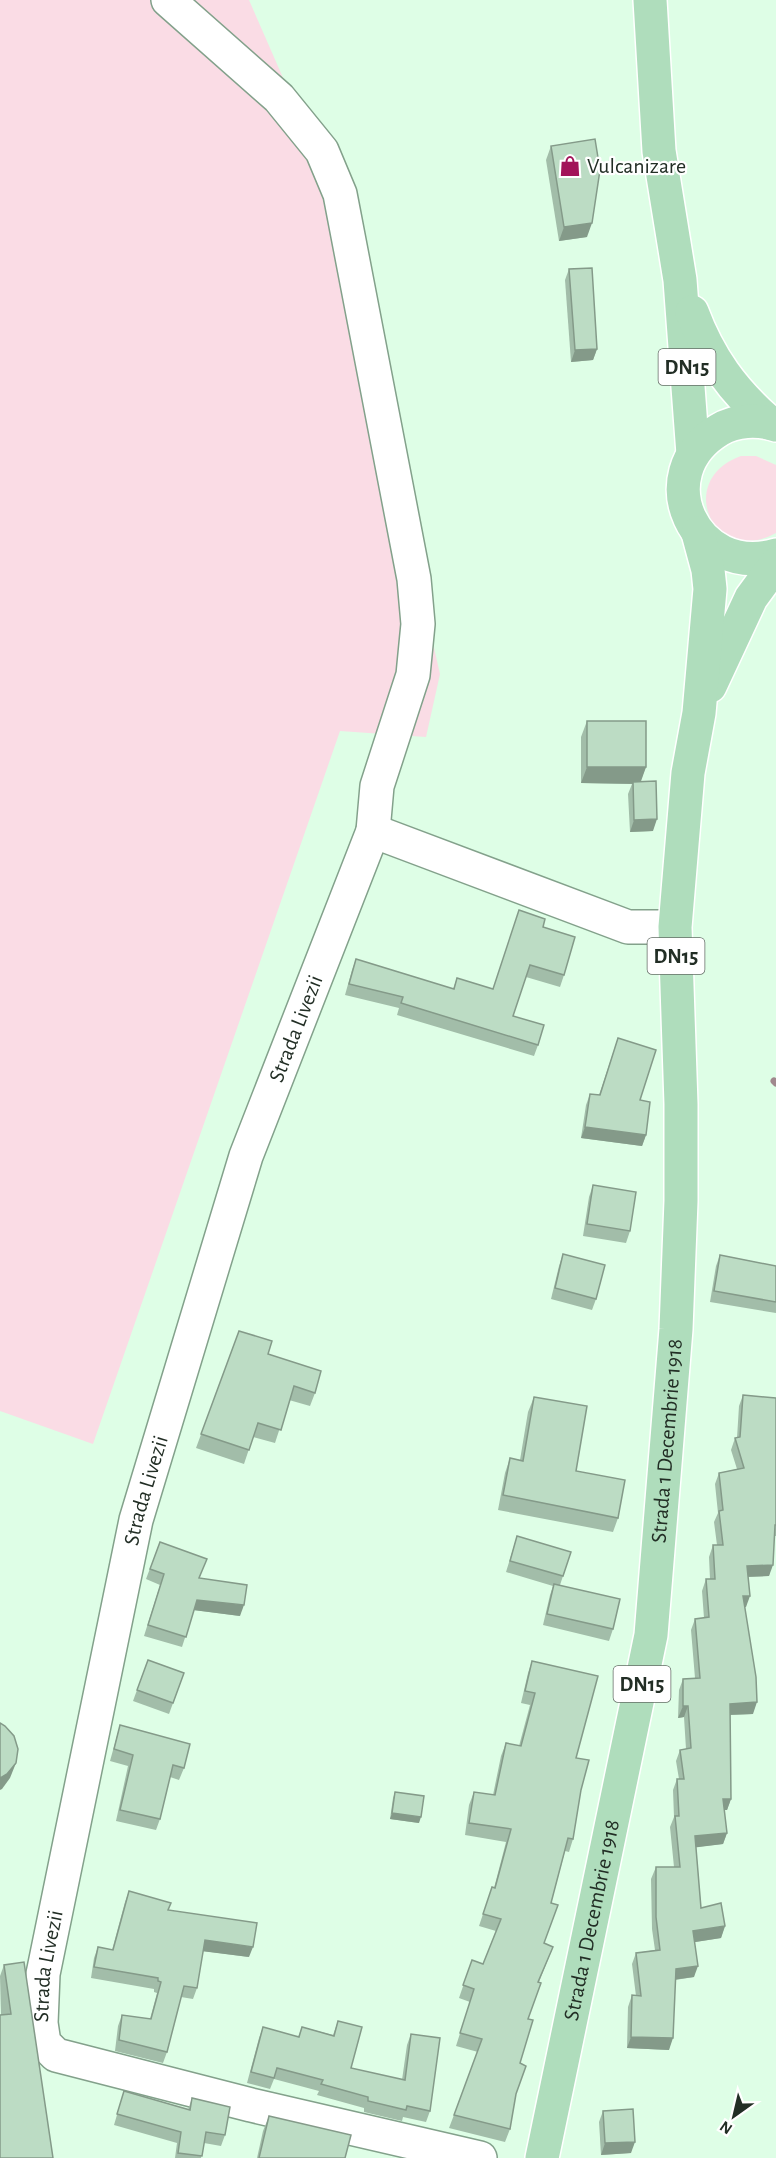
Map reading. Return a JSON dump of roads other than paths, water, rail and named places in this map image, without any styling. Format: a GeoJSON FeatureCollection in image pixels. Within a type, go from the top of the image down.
{"type":"FeatureCollection","features":[{"type":"Feature","properties":{"kind":"main road","name":"DN15"},"geometry":{"type":"LineString","coordinates":[[650,0],[659,151],[680,280],[693,454]]}},
{"type":"Feature","properties":{"kind":"main road","name":"DN15"},"geometry":{"type":"LineString","coordinates":[[680,280],[704,345],[746,403],[773,424]]}},
{"type":"Feature","properties":{"kind":"main road","name":"DN15"},"geometry":{"type":"LineString","coordinates":[[773,424],[748,421],[726,426],[707,437],[693,454],[685,473],[683,494],[687,515],[698,533],[715,549],[737,558],[761,560],[776,555]]}},
{"type":"Feature","properties":{"kind":"main road","name":"Strada 1 Decembrie 1918"},"geometry":{"type":"LineString","coordinates":[[542,2158],[651,1635],[676,1329],[681,1201],[681,1104],[675,927],[688,773],[699,713],[710,589],[708,570],[698,533]]}},
{"type":"Feature","properties":{"kind":"main road","name":"Strada 1 Decembrie 1918"},"geometry":{"type":"LineString","coordinates":[[699,713],[738,625],[752,598],[776,564]]}},
{"type":"Feature","properties":{"kind":"street","name":"Strada Livezii"},"geometry":{"type":"LineString","coordinates":[[168,0],[279,98],[322,151],[340,194],[414,579],[418,624],[413,675],[377,786],[374,831],[246,1156],[136,1520],[43,1974],[41,2024],[44,2043],[56,2055],[251,2105],[480,2158]]}},
{"type":"Feature","properties":{"kind":"street"},"geometry":{"type":"LineString","coordinates":[[374,831],[628,927],[675,927]]}},
{"type":"Feature","properties":{"kind":"place","name":"Vulcanizare"},"geometry":{"type":"Point","coordinates":[570,166]}}]}
